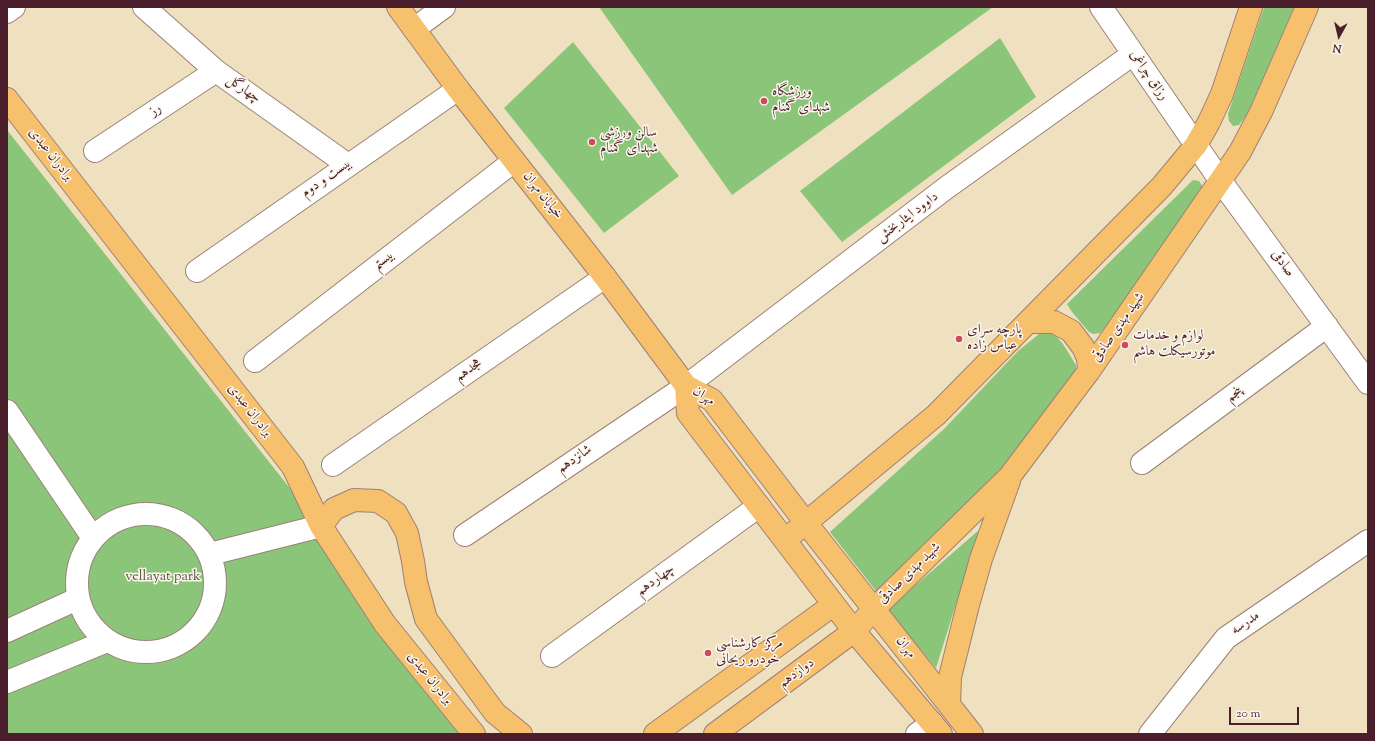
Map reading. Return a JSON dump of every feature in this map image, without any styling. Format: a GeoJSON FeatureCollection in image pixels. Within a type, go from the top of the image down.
{"type":"FeatureCollection","features":[{"type":"Feature","properties":{"kind":"main road","name":"خیابان مهران"},"geometry":{"type":"LineString","coordinates":[[398,7],[458,88],[605,277],[686,386]]}},
{"type":"Feature","properties":{"kind":"main road"},"geometry":{"type":"LineString","coordinates":[[785,540],[936,415],[1162,186],[1196,145],[1209,122],[1222,94],[1250,7]]}},
{"type":"Feature","properties":{"kind":"main road","name":"شهید مهدی صادقی"},"geometry":{"type":"LineString","coordinates":[[874,609],[1010,476],[1089,371],[1240,152],[1261,112],[1307,7]]}},
{"type":"Feature","properties":{"kind":"main road","name":"برادران عبدی"},"geometry":{"type":"LineString","coordinates":[[7,99],[293,467],[321,526],[385,624],[474,734]]}},
{"type":"Feature","properties":{"kind":"main road"},"geometry":{"type":"LineString","coordinates":[[1028,322],[1054,322],[1071,331],[1083,346],[1088,358],[1089,371]]}},
{"type":"Feature","properties":{"kind":"main road","name":"مهران"},"geometry":{"type":"LineString","coordinates":[[686,386],[688,413],[760,506],[833,605],[930,730]]}},
{"type":"Feature","properties":{"kind":"main road","name":"مهران"},"geometry":{"type":"LineString","coordinates":[[686,386],[712,400],[806,523],[972,734]]}},
{"type":"Feature","properties":{"kind":"main road"},"geometry":{"type":"LineString","coordinates":[[949,705],[950,677],[966,612],[982,558],[1010,476]]}},
{"type":"Feature","properties":{"kind":"main road"},"geometry":{"type":"LineString","coordinates":[[321,526],[334,509],[354,500],[378,501],[396,513],[406,533],[413,561],[416,582],[426,619],[495,713],[521,734]]}},
{"type":"Feature","properties":{"kind":"main road"},"geometry":{"type":"LineString","coordinates":[[654,734],[833,605]]}},
{"type":"Feature","properties":{"kind":"main road","name":"دوازدهم"},"geometry":{"type":"LineString","coordinates":[[715,734],[854,631],[874,609]]}},
{"type":"Feature","properties":{"kind":"street"},"geometry":{"type":"LineString","coordinates":[[8,12],[14,7]]}},
{"type":"Feature","properties":{"kind":"street","name":"چهارگل"},"geometry":{"type":"LineString","coordinates":[[144,7],[216,71],[348,165]]}},
{"type":"Feature","properties":{"kind":"street"},"geometry":{"type":"LineString","coordinates":[[414,29],[444,7]]}},
{"type":"Feature","properties":{"kind":"street","name":"رزاق چراغی"},"geometry":{"type":"LineString","coordinates":[[1101,7],[1196,145]]}},
{"type":"Feature","properties":{"kind":"street","name":"داوود ایثاربخش"},"geometry":{"type":"LineString","coordinates":[[686,386],[946,188],[1133,54]]}},
{"type":"Feature","properties":{"kind":"street","name":"رز"},"geometry":{"type":"LineString","coordinates":[[95,151],[216,71]]}},
{"type":"Feature","properties":{"kind":"street","name":"بیست و دوم"},"geometry":{"type":"LineString","coordinates":[[197,271],[458,88]]}},
{"type":"Feature","properties":{"kind":"street","name":"صادقی"},"geometry":{"type":"LineString","coordinates":[[1196,145],[1368,383]]}},
{"type":"Feature","properties":{"kind":"street","name":"بیستم"},"geometry":{"type":"LineString","coordinates":[[254,361],[514,161]]}},
{"type":"Feature","properties":{"kind":"street","name":"هجدهم"},"geometry":{"type":"LineString","coordinates":[[333,465],[605,277]]}},
{"type":"Feature","properties":{"kind":"street","name":"پنجم"},"geometry":{"type":"LineString","coordinates":[[1142,463],[1327,326]]}},
{"type":"Feature","properties":{"kind":"street","name":"شانزدهم"},"geometry":{"type":"LineString","coordinates":[[465,535],[686,386]]}},
{"type":"Feature","properties":{"kind":"street"},"geometry":{"type":"LineString","coordinates":[[7,411],[93,538]]}},
{"type":"Feature","properties":{"kind":"street","name":"چهاردهم"},"geometry":{"type":"LineString","coordinates":[[552,656],[760,506]]}},
{"type":"Feature","properties":{"kind":"street"},"geometry":{"type":"LineString","coordinates":[[133,515],[157,515],[179,522],[197,535],[210,554],[216,576],[214,598],[206,619],[192,636],[173,648],[151,653],[128,651],[107,641],[90,625],[77,599],[76,581],[80,558],[93,538],[111,523],[133,515]]}},
{"type":"Feature","properties":{"kind":"street"},"geometry":{"type":"LineString","coordinates":[[210,554],[321,526]]}},
{"type":"Feature","properties":{"kind":"street","name":"مدرسه"},"geometry":{"type":"LineString","coordinates":[[1150,734],[1226,638],[1368,541]]}},
{"type":"Feature","properties":{"kind":"street"},"geometry":{"type":"LineString","coordinates":[[7,631],[77,599]]}},
{"type":"Feature","properties":{"kind":"street"},"geometry":{"type":"LineString","coordinates":[[7,682],[107,641]]}},
{"type":"Feature","properties":{"kind":"green space","name":"ورزشگاه شهدای گمنام"},"geometry":{"type":"Polygon","coordinates":[[[599,7],[993,7],[732,195],[599,7]]]}},
{"type":"Feature","properties":{"kind":"green space"},"geometry":{"type":"Polygon","coordinates":[[[1264,7],[1294,7],[1246,116],[1239,125],[1233,126],[1229,121],[1228,114],[1264,7]]]}},
{"type":"Feature","properties":{"kind":"green space"},"geometry":{"type":"Polygon","coordinates":[[[1000,38],[1036,97],[842,242],[800,191],[1000,38]]]}},
{"type":"Feature","properties":{"kind":"green space","name":"سالن ورزشی شهدای گمنام"},"geometry":{"type":"Polygon","coordinates":[[[573,42],[679,176],[604,233],[504,108],[573,42]]]}},
{"type":"Feature","properties":{"kind":"green space","name":"vellayat park"},"geometry":{"type":"Polygon","coordinates":[[[7,130],[476,724],[484,734],[7,734],[7,130]]]}},
{"type":"Feature","properties":{"kind":"green space"},"geometry":{"type":"Polygon","coordinates":[[[1193,180],[1199,181],[1203,187],[1105,328],[1100,333],[1093,334],[1089,332],[1067,304],[1193,180]]]}},
{"type":"Feature","properties":{"kind":"green space"},"geometry":{"type":"Polygon","coordinates":[[[1047,332],[1056,336],[1063,344],[1076,365],[1076,370],[1006,464],[876,591],[830,532],[944,429],[1018,351],[1039,334],[1047,332]]]}},
{"type":"Feature","properties":{"kind":"green space"},"geometry":{"type":"Polygon","coordinates":[[[979,530],[936,668],[887,610],[979,530]]]}},
{"type":"Feature","properties":{"kind":"place","name":"ورزشگاه شهدای گمنام"},"geometry":{"type":"Point","coordinates":[764,101]}},
{"type":"Feature","properties":{"kind":"place","name":"سالن ورزشی شهدای گمنام"},"geometry":{"type":"Point","coordinates":[592,142]}},
{"type":"Feature","properties":{"kind":"place","name":"پارچه سرای عباس زاده"},"geometry":{"type":"Point","coordinates":[959,339]}},
{"type":"Feature","properties":{"kind":"place","name":"لوازم و خدمات موتورسیکلت هاشم"},"geometry":{"type":"Point","coordinates":[1125,345]}},
{"type":"Feature","properties":{"kind":"place","name":"مرکز کارشناسی خودرو ریحانی"},"geometry":{"type":"Point","coordinates":[708,653]}}]}
